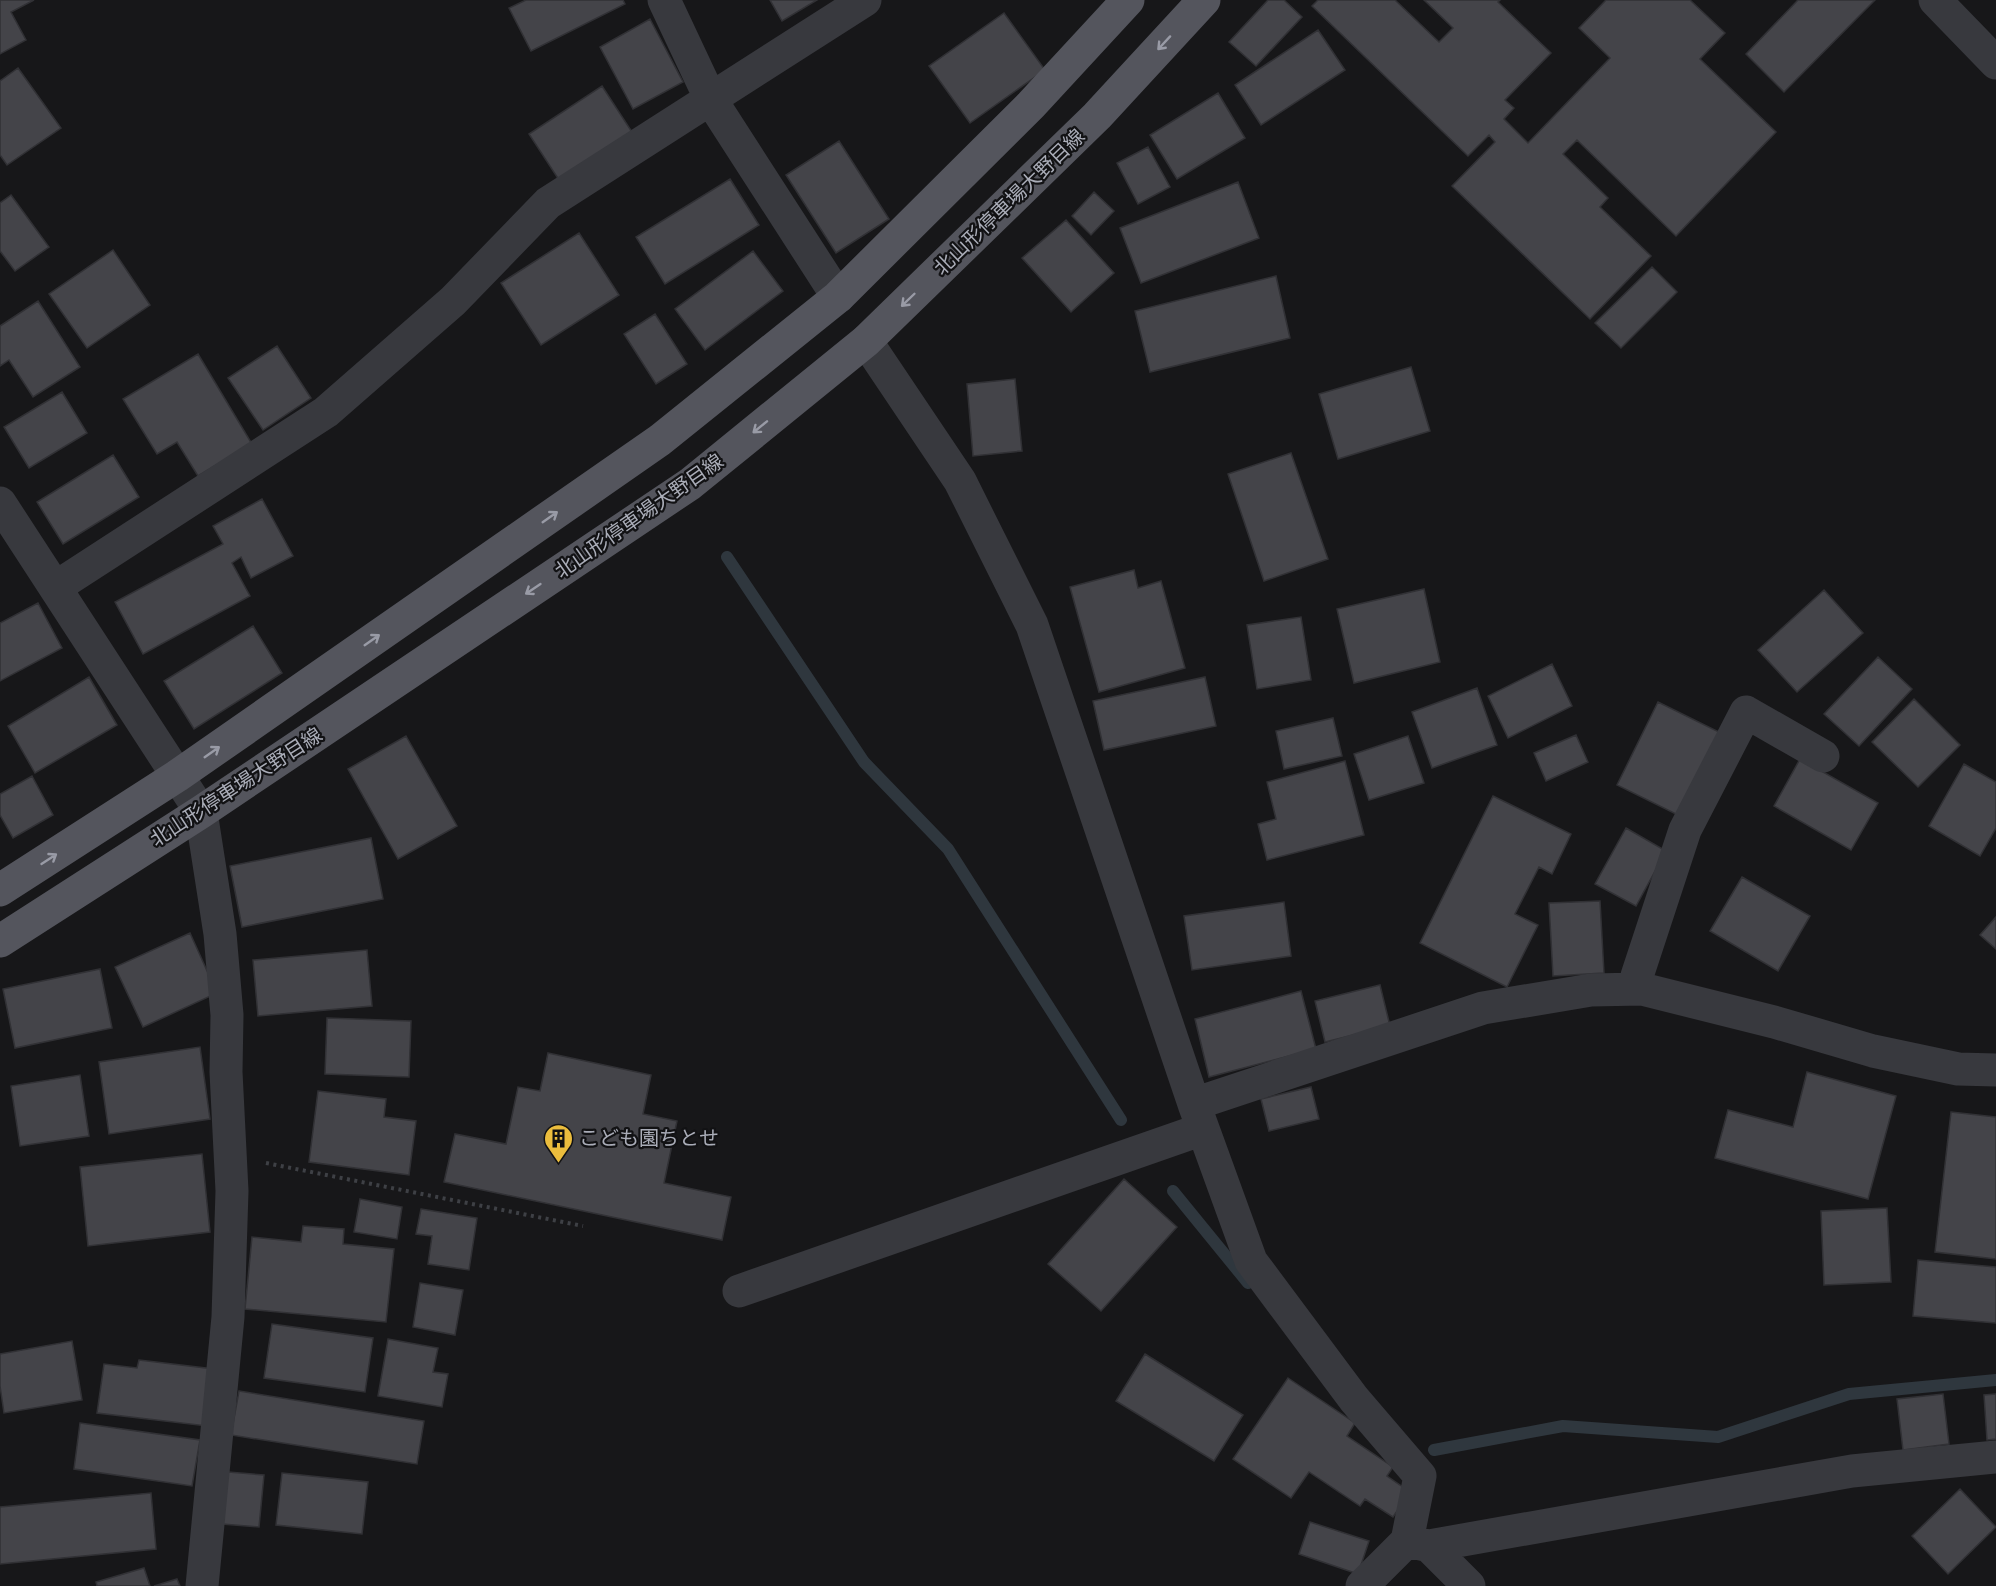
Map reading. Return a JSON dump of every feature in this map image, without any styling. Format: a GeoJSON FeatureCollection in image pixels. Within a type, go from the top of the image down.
{"type":"FeatureCollection","features":[{"type":"Feature","properties":{"kind":"main road"},"geometry":{"type":"LineString","coordinates":[[0,890],[177,776],[660,440],[838,297],[1031,105],[1128,0]]}},
{"type":"Feature","properties":{"kind":"main road","name":"北山形停車場大野目線"},"geometry":{"type":"LineString","coordinates":[[0,941],[201,812],[690,484],[866,341],[1097,116],[1204,0]]}},
{"type":"Feature","properties":{"kind":"street"},"geometry":{"type":"LineString","coordinates":[[664,0],[711,100],[838,297]]}},
{"type":"Feature","properties":{"kind":"street"},"geometry":{"type":"LineString","coordinates":[[56,587],[326,412],[453,302],[548,203],[865,0]]}},
{"type":"Feature","properties":{"kind":"street"},"geometry":{"type":"LineString","coordinates":[[1935,0],[1996,63]]}},
{"type":"Feature","properties":{"kind":"street"},"geometry":{"type":"LineString","coordinates":[[866,341],[960,481],[1032,625],[1198,1116],[1251,1261],[1354,1399],[1420,1476],[1418,1544]]}},
{"type":"Feature","properties":{"kind":"street"},"geometry":{"type":"LineString","coordinates":[[0,502],[201,812],[220,934],[227,1015],[226,1072],[232,1191],[228,1317],[202,1586]]}},
{"type":"Feature","properties":{"kind":"street"},"geometry":{"type":"LineString","coordinates":[[1642,989],[1637,976],[1685,830],[1746,712],[1823,756]]}},
{"type":"Feature","properties":{"kind":"street"},"geometry":{"type":"LineString","coordinates":[[739,1291],[1483,1008],[1591,990],[1642,989],[1774,1022],[1873,1052],[1958,1069],[1996,1070]]}},
{"type":"Feature","properties":{"kind":"street"},"geometry":{"type":"LineString","coordinates":[[1362,1586],[1418,1544],[1852,1471],[1996,1457]]}},
{"type":"Feature","properties":{"kind":"street"},"geometry":{"type":"LineString","coordinates":[[1418,1544],[1469,1586]]}},
{"type":"Feature","properties":{"kind":"path"},"geometry":{"type":"LineString","coordinates":[[231,1155],[583,1226]]}},
{"type":"Feature","properties":{"kind":"building"},"geometry":{"type":"Polygon","coordinates":[[[0,0],[34,0],[11,12],[26,40],[0,54],[0,0]]]}},
{"type":"Feature","properties":{"kind":"building"},"geometry":{"type":"Polygon","coordinates":[[[526,0],[623,0],[625,4],[531,51],[509,8],[526,0]]]}},
{"type":"Feature","properties":{"kind":"building"},"geometry":{"type":"Polygon","coordinates":[[[770,0],[817,0],[782,21],[770,0]]]}},
{"type":"Feature","properties":{"kind":"building"},"geometry":{"type":"Polygon","coordinates":[[[1268,0],[1284,0],[1302,17],[1256,66],[1229,42],[1268,0]]]}},
{"type":"Feature","properties":{"kind":"building"},"geometry":{"type":"Polygon","coordinates":[[[1318,0],[1395,0],[1439,42],[1453,28],[1424,0],[1500,0],[1498,2],[1551,53],[1505,100],[1514,108],[1504,119],[1528,143],[1610,58],[1579,28],[1606,0],[1690,0],[1725,33],[1700,59],[1776,132],[1676,236],[1577,140],[1563,154],[1608,198],[1600,207],[1651,256],[1590,319],[1452,186],[1495,142],[1489,135],[1468,156],[1312,6],[1318,0]]]}},
{"type":"Feature","properties":{"kind":"building"},"geometry":{"type":"Polygon","coordinates":[[[1798,0],[1875,0],[1784,92],[1746,54],[1798,0]]]}},
{"type":"Feature","properties":{"kind":"building"},"geometry":{"type":"Polygon","coordinates":[[[1004,13],[1045,70],[970,123],[929,66],[1004,13]]]}},
{"type":"Feature","properties":{"kind":"building"},"geometry":{"type":"Polygon","coordinates":[[[650,19],[683,82],[633,109],[600,47],[650,19]]]}},
{"type":"Feature","properties":{"kind":"building"},"geometry":{"type":"Polygon","coordinates":[[[1318,30],[1345,70],[1261,125],[1235,85],[1318,30]]]}},
{"type":"Feature","properties":{"kind":"building"},"geometry":{"type":"Polygon","coordinates":[[[18,68],[61,128],[7,165],[0,155],[0,81],[18,68]]]}},
{"type":"Feature","properties":{"kind":"building"},"geometry":{"type":"Polygon","coordinates":[[[602,86],[632,132],[559,180],[529,134],[602,86]]]}},
{"type":"Feature","properties":{"kind":"building"},"geometry":{"type":"Polygon","coordinates":[[[1218,93],[1245,138],[1177,179],[1150,135],[1218,93]]]}},
{"type":"Feature","properties":{"kind":"building"},"geometry":{"type":"Polygon","coordinates":[[[839,141],[889,219],[836,253],[786,175],[839,141]]]}},
{"type":"Feature","properties":{"kind":"building"},"geometry":{"type":"Polygon","coordinates":[[[1148,147],[1170,187],[1138,204],[1117,163],[1148,147]]]}},
{"type":"Feature","properties":{"kind":"building"},"geometry":{"type":"Polygon","coordinates":[[[730,179],[759,225],[665,284],[636,237],[730,179]]]}},
{"type":"Feature","properties":{"kind":"building"},"geometry":{"type":"Polygon","coordinates":[[[1238,182],[1259,238],[1141,283],[1120,228],[1238,182]]]}},
{"type":"Feature","properties":{"kind":"building"},"geometry":{"type":"Polygon","coordinates":[[[1094,192],[1114,211],[1091,235],[1072,216],[1094,192]]]}},
{"type":"Feature","properties":{"kind":"building"},"geometry":{"type":"Polygon","coordinates":[[[11,195],[49,247],[15,271],[0,251],[0,203],[11,195]]]}},
{"type":"Feature","properties":{"kind":"building"},"geometry":{"type":"Polygon","coordinates":[[[1066,220],[1114,273],[1071,312],[1022,258],[1066,220]]]}},
{"type":"Feature","properties":{"kind":"building"},"geometry":{"type":"Polygon","coordinates":[[[579,233],[619,295],[541,345],[501,283],[579,233]]]}},
{"type":"Feature","properties":{"kind":"building"},"geometry":{"type":"Polygon","coordinates":[[[113,250],[150,305],[87,348],[49,294],[113,250]]]}},
{"type":"Feature","properties":{"kind":"building"},"geometry":{"type":"Polygon","coordinates":[[[753,251],[783,291],[705,350],[675,309],[753,251]]]}},
{"type":"Feature","properties":{"kind":"building"},"geometry":{"type":"Polygon","coordinates":[[[1652,267],[1677,292],[1621,348],[1595,323],[1652,267]]]}},
{"type":"Feature","properties":{"kind":"building"},"geometry":{"type":"Polygon","coordinates":[[[1276,276],[1290,338],[1150,372],[1135,311],[1276,276]]]}},
{"type":"Feature","properties":{"kind":"building"},"geometry":{"type":"Polygon","coordinates":[[[38,301],[80,367],[33,397],[9,360],[0,366],[0,326],[38,301]]]}},
{"type":"Feature","properties":{"kind":"building"},"geometry":{"type":"Polygon","coordinates":[[[655,314],[687,364],[656,384],[624,334],[655,314]]]}},
{"type":"Feature","properties":{"kind":"building"},"geometry":{"type":"Polygon","coordinates":[[[277,346],[311,398],[263,430],[228,378],[277,346]]]}},
{"type":"Feature","properties":{"kind":"building"},"geometry":{"type":"Polygon","coordinates":[[[198,354],[252,444],[198,476],[177,442],[157,454],[123,399],[198,354]]]}},
{"type":"Feature","properties":{"kind":"building"},"geometry":{"type":"Polygon","coordinates":[[[1411,367],[1430,431],[1338,459],[1319,394],[1411,367]]]}},
{"type":"Feature","properties":{"kind":"building"},"geometry":{"type":"Polygon","coordinates":[[[1015,379],[1022,451],[973,456],[967,384],[1015,379]]]}},
{"type":"Feature","properties":{"kind":"building"},"geometry":{"type":"Polygon","coordinates":[[[62,392],[87,433],[29,468],[4,427],[62,392]]]}},
{"type":"Feature","properties":{"kind":"building"},"geometry":{"type":"Polygon","coordinates":[[[1291,453],[1328,559],[1264,581],[1228,474],[1291,453]]]}},
{"type":"Feature","properties":{"kind":"building"},"geometry":{"type":"Polygon","coordinates":[[[113,455],[139,497],[63,544],[37,502],[113,455]]]}},
{"type":"Feature","properties":{"kind":"building"},"geometry":{"type":"Polygon","coordinates":[[[262,499],[293,556],[251,578],[241,557],[232,563],[250,596],[143,654],[115,602],[223,544],[213,526],[262,499]]]}},
{"type":"Feature","properties":{"kind":"building"},"geometry":{"type":"Polygon","coordinates":[[[1134,570],[1138,588],[1161,581],[1185,668],[1099,692],[1070,587],[1134,570]]]}},
{"type":"Feature","properties":{"kind":"building"},"geometry":{"type":"Polygon","coordinates":[[[1424,589],[1440,662],[1354,683],[1337,609],[1424,589]]]}},
{"type":"Feature","properties":{"kind":"building"},"geometry":{"type":"Polygon","coordinates":[[[1824,590],[1863,633],[1797,692],[1758,650],[1824,590]]]}},
{"type":"Feature","properties":{"kind":"building"},"geometry":{"type":"Polygon","coordinates":[[[38,603],[62,648],[0,681],[0,623],[38,603]]]}},
{"type":"Feature","properties":{"kind":"building"},"geometry":{"type":"Polygon","coordinates":[[[1301,617],[1311,680],[1257,689],[1247,625],[1301,617]]]}},
{"type":"Feature","properties":{"kind":"building"},"geometry":{"type":"Polygon","coordinates":[[[253,626],[282,673],[194,729],[164,681],[253,626]]]}},
{"type":"Feature","properties":{"kind":"building"},"geometry":{"type":"Polygon","coordinates":[[[1878,657],[1912,689],[1859,746],[1824,714],[1878,657]]]}},
{"type":"Feature","properties":{"kind":"building"},"geometry":{"type":"Polygon","coordinates":[[[1552,664],[1572,706],[1508,738],[1488,696],[1552,664]]]}},
{"type":"Feature","properties":{"kind":"building"},"geometry":{"type":"Polygon","coordinates":[[[89,677],[117,725],[35,773],[8,726],[89,677]]]}},
{"type":"Feature","properties":{"kind":"building"},"geometry":{"type":"Polygon","coordinates":[[[1205,677],[1216,726],[1104,750],[1093,701],[1205,677]]]}},
{"type":"Feature","properties":{"kind":"building"},"geometry":{"type":"Polygon","coordinates":[[[1477,688],[1497,745],[1432,768],[1412,712],[1477,688]]]}},
{"type":"Feature","properties":{"kind":"building"},"geometry":{"type":"Polygon","coordinates":[[[1914,699],[1960,745],[1918,787],[1872,742],[1914,699]]]}},
{"type":"Feature","properties":{"kind":"building"},"geometry":{"type":"Polygon","coordinates":[[[1658,702],[1723,734],[1682,817],[1617,785],[1658,702]]]}},
{"type":"Feature","properties":{"kind":"building"},"geometry":{"type":"Polygon","coordinates":[[[1333,718],[1342,756],[1284,769],[1276,731],[1333,718]]]}},
{"type":"Feature","properties":{"kind":"building"},"geometry":{"type":"Polygon","coordinates":[[[1576,735],[1588,762],[1546,781],[1534,753],[1576,735]]]}},
{"type":"Feature","properties":{"kind":"building"},"geometry":{"type":"Polygon","coordinates":[[[406,736],[457,826],[398,859],[348,769],[406,736]]]}},
{"type":"Feature","properties":{"kind":"building"},"geometry":{"type":"Polygon","coordinates":[[[1408,736],[1424,783],[1369,800],[1354,754],[1408,736]]]}},
{"type":"Feature","properties":{"kind":"building"},"geometry":{"type":"Polygon","coordinates":[[[1800,759],[1878,803],[1851,850],[1774,806],[1800,759]]]}},
{"type":"Feature","properties":{"kind":"building"},"geometry":{"type":"Polygon","coordinates":[[[1345,761],[1364,835],[1267,860],[1258,824],[1276,819],[1267,782],[1345,761]]]}},
{"type":"Feature","properties":{"kind":"building"},"geometry":{"type":"Polygon","coordinates":[[[1964,764],[1996,782],[1996,828],[1980,856],[1929,826],[1964,764]]]}},
{"type":"Feature","properties":{"kind":"building"},"geometry":{"type":"Polygon","coordinates":[[[32,776],[53,815],[13,838],[0,815],[0,794],[32,776]]]}},
{"type":"Feature","properties":{"kind":"building"},"geometry":{"type":"Polygon","coordinates":[[[1493,796],[1571,834],[1552,874],[1539,867],[1515,914],[1538,925],[1507,987],[1420,943],[1493,796]]]}},
{"type":"Feature","properties":{"kind":"building"},"geometry":{"type":"Polygon","coordinates":[[[1626,828],[1666,851],[1636,906],[1595,884],[1626,828]]]}},
{"type":"Feature","properties":{"kind":"building"},"geometry":{"type":"Polygon","coordinates":[[[371,838],[383,899],[242,927],[230,866],[371,838]]]}},
{"type":"Feature","properties":{"kind":"building"},"geometry":{"type":"Polygon","coordinates":[[[1742,877],[1810,916],[1778,971],[1710,931],[1742,877]]]}},
{"type":"Feature","properties":{"kind":"building"},"geometry":{"type":"Polygon","coordinates":[[[1600,901],[1604,973],[1553,976],[1549,903],[1600,901]]]}},
{"type":"Feature","properties":{"kind":"building"},"geometry":{"type":"Polygon","coordinates":[[[1284,902],[1291,956],[1192,970],[1184,916],[1284,902]]]}},
{"type":"Feature","properties":{"kind":"building"},"geometry":{"type":"Polygon","coordinates":[[[1996,917],[1996,949],[1980,935],[1996,917]]]}},
{"type":"Feature","properties":{"kind":"building"},"geometry":{"type":"Polygon","coordinates":[[[190,933],[217,993],[143,1027],[115,967],[190,933]]]}},
{"type":"Feature","properties":{"kind":"building"},"geometry":{"type":"Polygon","coordinates":[[[367,950],[372,1006],[258,1016],[253,960],[367,950]]]}},
{"type":"Feature","properties":{"kind":"building"},"geometry":{"type":"Polygon","coordinates":[[[100,969],[112,1028],[15,1048],[3,989],[100,969]]]}},
{"type":"Feature","properties":{"kind":"building"},"geometry":{"type":"Polygon","coordinates":[[[1380,985],[1390,1026],[1325,1042],[1315,1001],[1380,985]]]}},
{"type":"Feature","properties":{"kind":"building"},"geometry":{"type":"Polygon","coordinates":[[[1301,991],[1316,1049],[1209,1077],[1195,1019],[1301,991]]]}},
{"type":"Feature","properties":{"kind":"building"},"geometry":{"type":"Polygon","coordinates":[[[327,1018],[411,1021],[409,1077],[325,1074],[327,1018]]]}},
{"type":"Feature","properties":{"kind":"building"},"geometry":{"type":"Polygon","coordinates":[[[200,1047],[210,1119],[109,1134],[99,1062],[200,1047]]]}},
{"type":"Feature","properties":{"kind":"building","name":"こども園ちとせ"},"geometry":{"type":"Polygon","coordinates":[[[548,1053],[651,1075],[643,1114],[677,1121],[664,1183],[731,1197],[722,1240],[444,1182],[455,1134],[506,1144],[518,1087],[540,1091],[548,1053]]]}},
{"type":"Feature","properties":{"kind":"building"},"geometry":{"type":"Polygon","coordinates":[[[1807,1072],[1896,1096],[1868,1199],[1715,1158],[1728,1110],[1793,1127],[1807,1072]]]}},
{"type":"Feature","properties":{"kind":"building"},"geometry":{"type":"Polygon","coordinates":[[[80,1075],[89,1136],[20,1146],[11,1086],[80,1075]]]}},
{"type":"Feature","properties":{"kind":"building"},"geometry":{"type":"Polygon","coordinates":[[[1311,1087],[1319,1119],[1269,1131],[1261,1099],[1311,1087]]]}},
{"type":"Feature","properties":{"kind":"building"},"geometry":{"type":"Polygon","coordinates":[[[318,1091],[386,1099],[384,1117],[416,1121],[409,1175],[309,1162],[318,1091]]]}},
{"type":"Feature","properties":{"kind":"building"},"geometry":{"type":"Polygon","coordinates":[[[1951,1112],[1996,1117],[1996,1259],[1935,1252],[1951,1112]]]}},
{"type":"Feature","properties":{"kind":"building"},"geometry":{"type":"Polygon","coordinates":[[[202,1154],[210,1232],[88,1246],[80,1167],[202,1154]]]}},
{"type":"Feature","properties":{"kind":"building"},"geometry":{"type":"Polygon","coordinates":[[[1124,1179],[1177,1227],[1101,1311],[1048,1264],[1124,1179]]]}},
{"type":"Feature","properties":{"kind":"building"},"geometry":{"type":"Polygon","coordinates":[[[360,1199],[402,1207],[397,1239],[354,1232],[360,1199]]]}},
{"type":"Feature","properties":{"kind":"building"},"geometry":{"type":"Polygon","coordinates":[[[1887,1208],[1891,1282],[1824,1285],[1821,1211],[1887,1208]]]}},
{"type":"Feature","properties":{"kind":"building"},"geometry":{"type":"Polygon","coordinates":[[[421,1209],[477,1218],[469,1270],[428,1264],[432,1236],[416,1234],[421,1209]]]}},
{"type":"Feature","properties":{"kind":"building"},"geometry":{"type":"Polygon","coordinates":[[[303,1226],[344,1229],[343,1244],[394,1249],[386,1322],[245,1309],[252,1237],[301,1242],[303,1226]]]}},
{"type":"Feature","properties":{"kind":"building"},"geometry":{"type":"Polygon","coordinates":[[[1918,1260],[1996,1267],[1996,1323],[1913,1316],[1918,1260]]]}},
{"type":"Feature","properties":{"kind":"building"},"geometry":{"type":"Polygon","coordinates":[[[420,1283],[463,1290],[455,1335],[413,1327],[420,1283]]]}},
{"type":"Feature","properties":{"kind":"building"},"geometry":{"type":"Polygon","coordinates":[[[272,1324],[373,1338],[365,1392],[264,1378],[272,1324]]]}},
{"type":"Feature","properties":{"kind":"building"},"geometry":{"type":"Polygon","coordinates":[[[388,1339],[438,1348],[433,1372],[448,1374],[442,1407],[378,1396],[388,1339]]]}},
{"type":"Feature","properties":{"kind":"building"},"geometry":{"type":"Polygon","coordinates":[[[72,1341],[82,1400],[4,1413],[0,1386],[0,1354],[72,1341]]]}},
{"type":"Feature","properties":{"kind":"building"},"geometry":{"type":"Polygon","coordinates":[[[1145,1354],[1243,1415],[1214,1461],[1116,1401],[1145,1354]]]}},
{"type":"Feature","properties":{"kind":"building"},"geometry":{"type":"Polygon","coordinates":[[[139,1360],[214,1369],[207,1426],[97,1413],[104,1364],[137,1368],[139,1360]]]}},
{"type":"Feature","properties":{"kind":"building"},"geometry":{"type":"Polygon","coordinates":[[[1288,1378],[1355,1423],[1347,1436],[1393,1467],[1387,1476],[1410,1492],[1393,1517],[1365,1499],[1360,1506],[1309,1472],[1291,1498],[1233,1459],[1288,1378]]]}},
{"type":"Feature","properties":{"kind":"building"},"geometry":{"type":"Polygon","coordinates":[[[239,1391],[424,1421],[417,1464],[231,1435],[239,1391]]]}},
{"type":"Feature","properties":{"kind":"building"},"geometry":{"type":"Polygon","coordinates":[[[1943,1394],[1949,1444],[1903,1450],[1897,1399],[1943,1394]]]}},
{"type":"Feature","properties":{"kind":"building"},"geometry":{"type":"Polygon","coordinates":[[[1996,1394],[1996,1439],[1987,1440],[1984,1395],[1996,1394]]]}},
{"type":"Feature","properties":{"kind":"building"},"geometry":{"type":"Polygon","coordinates":[[[80,1423],[200,1440],[192,1486],[74,1469],[80,1423]]]}},
{"type":"Feature","properties":{"kind":"building"},"geometry":{"type":"Polygon","coordinates":[[[228,1472],[264,1475],[259,1527],[222,1524],[228,1472]]]}},
{"type":"Feature","properties":{"kind":"building"},"geometry":{"type":"Polygon","coordinates":[[[282,1473],[368,1482],[362,1534],[276,1525],[282,1473]]]}},
{"type":"Feature","properties":{"kind":"building"},"geometry":{"type":"Polygon","coordinates":[[[1960,1489],[1996,1527],[1948,1574],[1912,1536],[1960,1489]]]}},
{"type":"Feature","properties":{"kind":"building"},"geometry":{"type":"Polygon","coordinates":[[[151,1493],[156,1549],[0,1564],[0,1507],[151,1493]]]}},
{"type":"Feature","properties":{"kind":"building"},"geometry":{"type":"Polygon","coordinates":[[[1310,1522],[1369,1541],[1358,1574],[1299,1554],[1310,1522]]]}},
{"type":"Feature","properties":{"kind":"building"},"geometry":{"type":"Polygon","coordinates":[[[144,1568],[150,1586],[97,1586],[96,1582],[144,1568]]]}},
{"type":"Feature","properties":{"kind":"building"},"geometry":{"type":"Polygon","coordinates":[[[177,1579],[180,1586],[154,1586],[177,1579]]]}},
{"type":"Feature","properties":{"kind":"waterway"},"geometry":{"type":"LineString","coordinates":[[727,557],[864,762],[948,849],[1121,1120]]}},
{"type":"Feature","properties":{"kind":"waterway"},"geometry":{"type":"LineString","coordinates":[[1173,1191],[1248,1283]]}},
{"type":"Feature","properties":{"kind":"waterway"},"geometry":{"type":"LineString","coordinates":[[1434,1450],[1563,1426],[1718,1437],[1849,1394],[1996,1380]]}},
{"type":"Feature","properties":{"kind":"place","name":"こども園ちとせ"},"geometry":{"type":"Point","coordinates":[558,1164]}}]}
